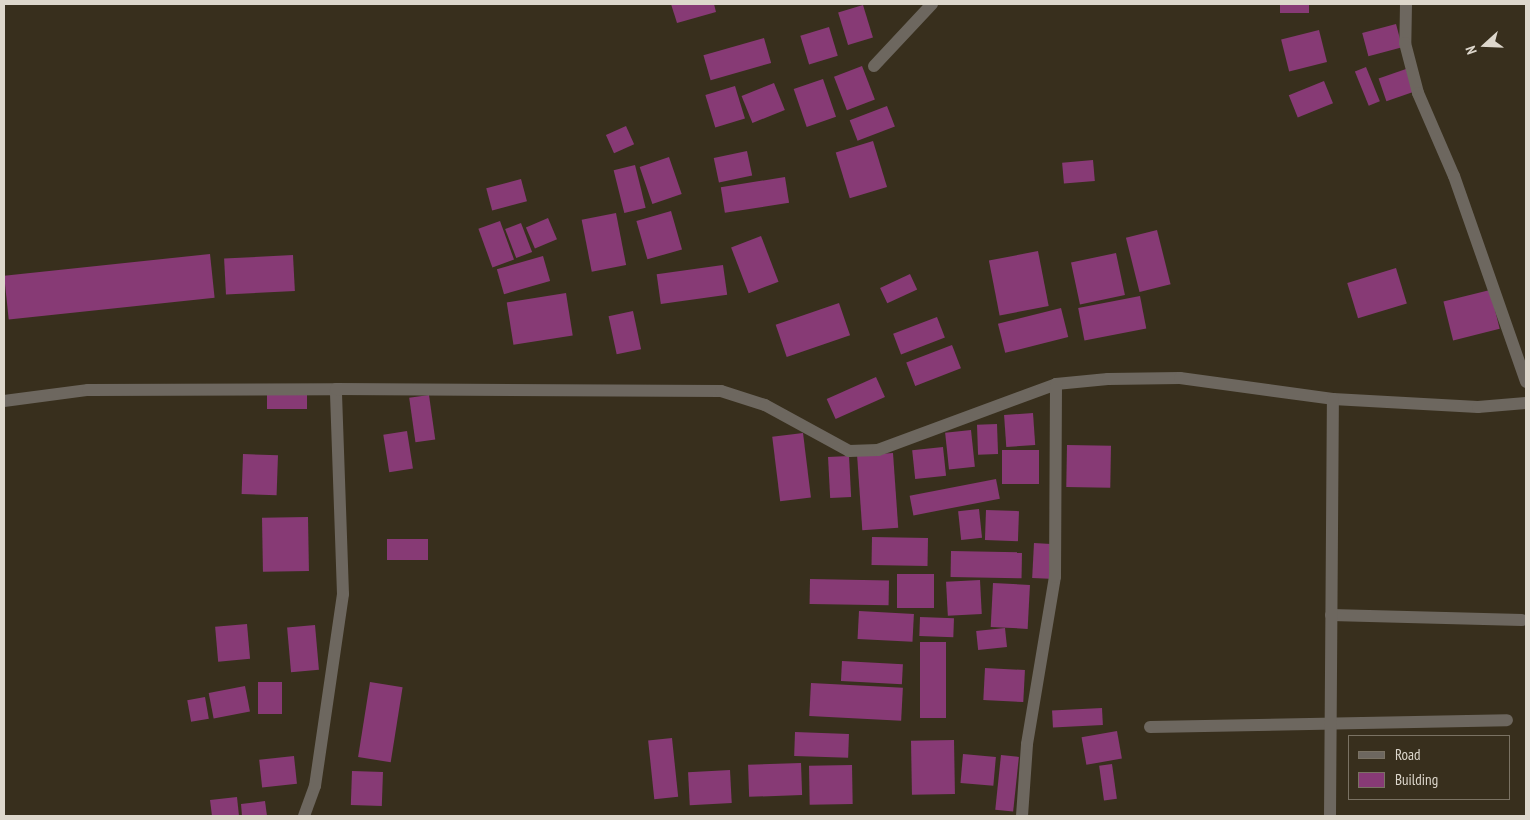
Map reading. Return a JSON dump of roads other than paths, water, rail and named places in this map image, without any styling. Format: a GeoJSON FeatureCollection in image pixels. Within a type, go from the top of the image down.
{"type":"FeatureCollection","features":[{"type":"Feature","properties":{"kind":"street"},"geometry":{"type":"LineString","coordinates":[[874,66],[932,4]]}},
{"type":"Feature","properties":{"kind":"street"},"geometry":{"type":"LineString","coordinates":[[1406,4],[1405,43],[1418,92],[1454,176],[1526,382]]}},
{"type":"Feature","properties":{"kind":"street"},"geometry":{"type":"LineString","coordinates":[[4,401],[88,390],[336,388],[721,391],[765,405],[849,451],[878,450],[1056,384],[1180,378],[1333,399],[1478,406],[1526,403]]}},
{"type":"Feature","properties":{"kind":"street"},"geometry":{"type":"LineString","coordinates":[[1022,816],[1028,744],[1055,578],[1056,384]]}},
{"type":"Feature","properties":{"kind":"street"},"geometry":{"type":"LineString","coordinates":[[304,816],[315,786],[343,594],[336,388]]}},
{"type":"Feature","properties":{"kind":"street"},"geometry":{"type":"LineString","coordinates":[[1330,816],[1333,399]]}},
{"type":"Feature","properties":{"kind":"street"},"geometry":{"type":"LineString","coordinates":[[1332,615],[1522,620]]}},
{"type":"Feature","properties":{"kind":"street"},"geometry":{"type":"LineString","coordinates":[[1150,726],[1331,720],[1508,720]]}}]}
